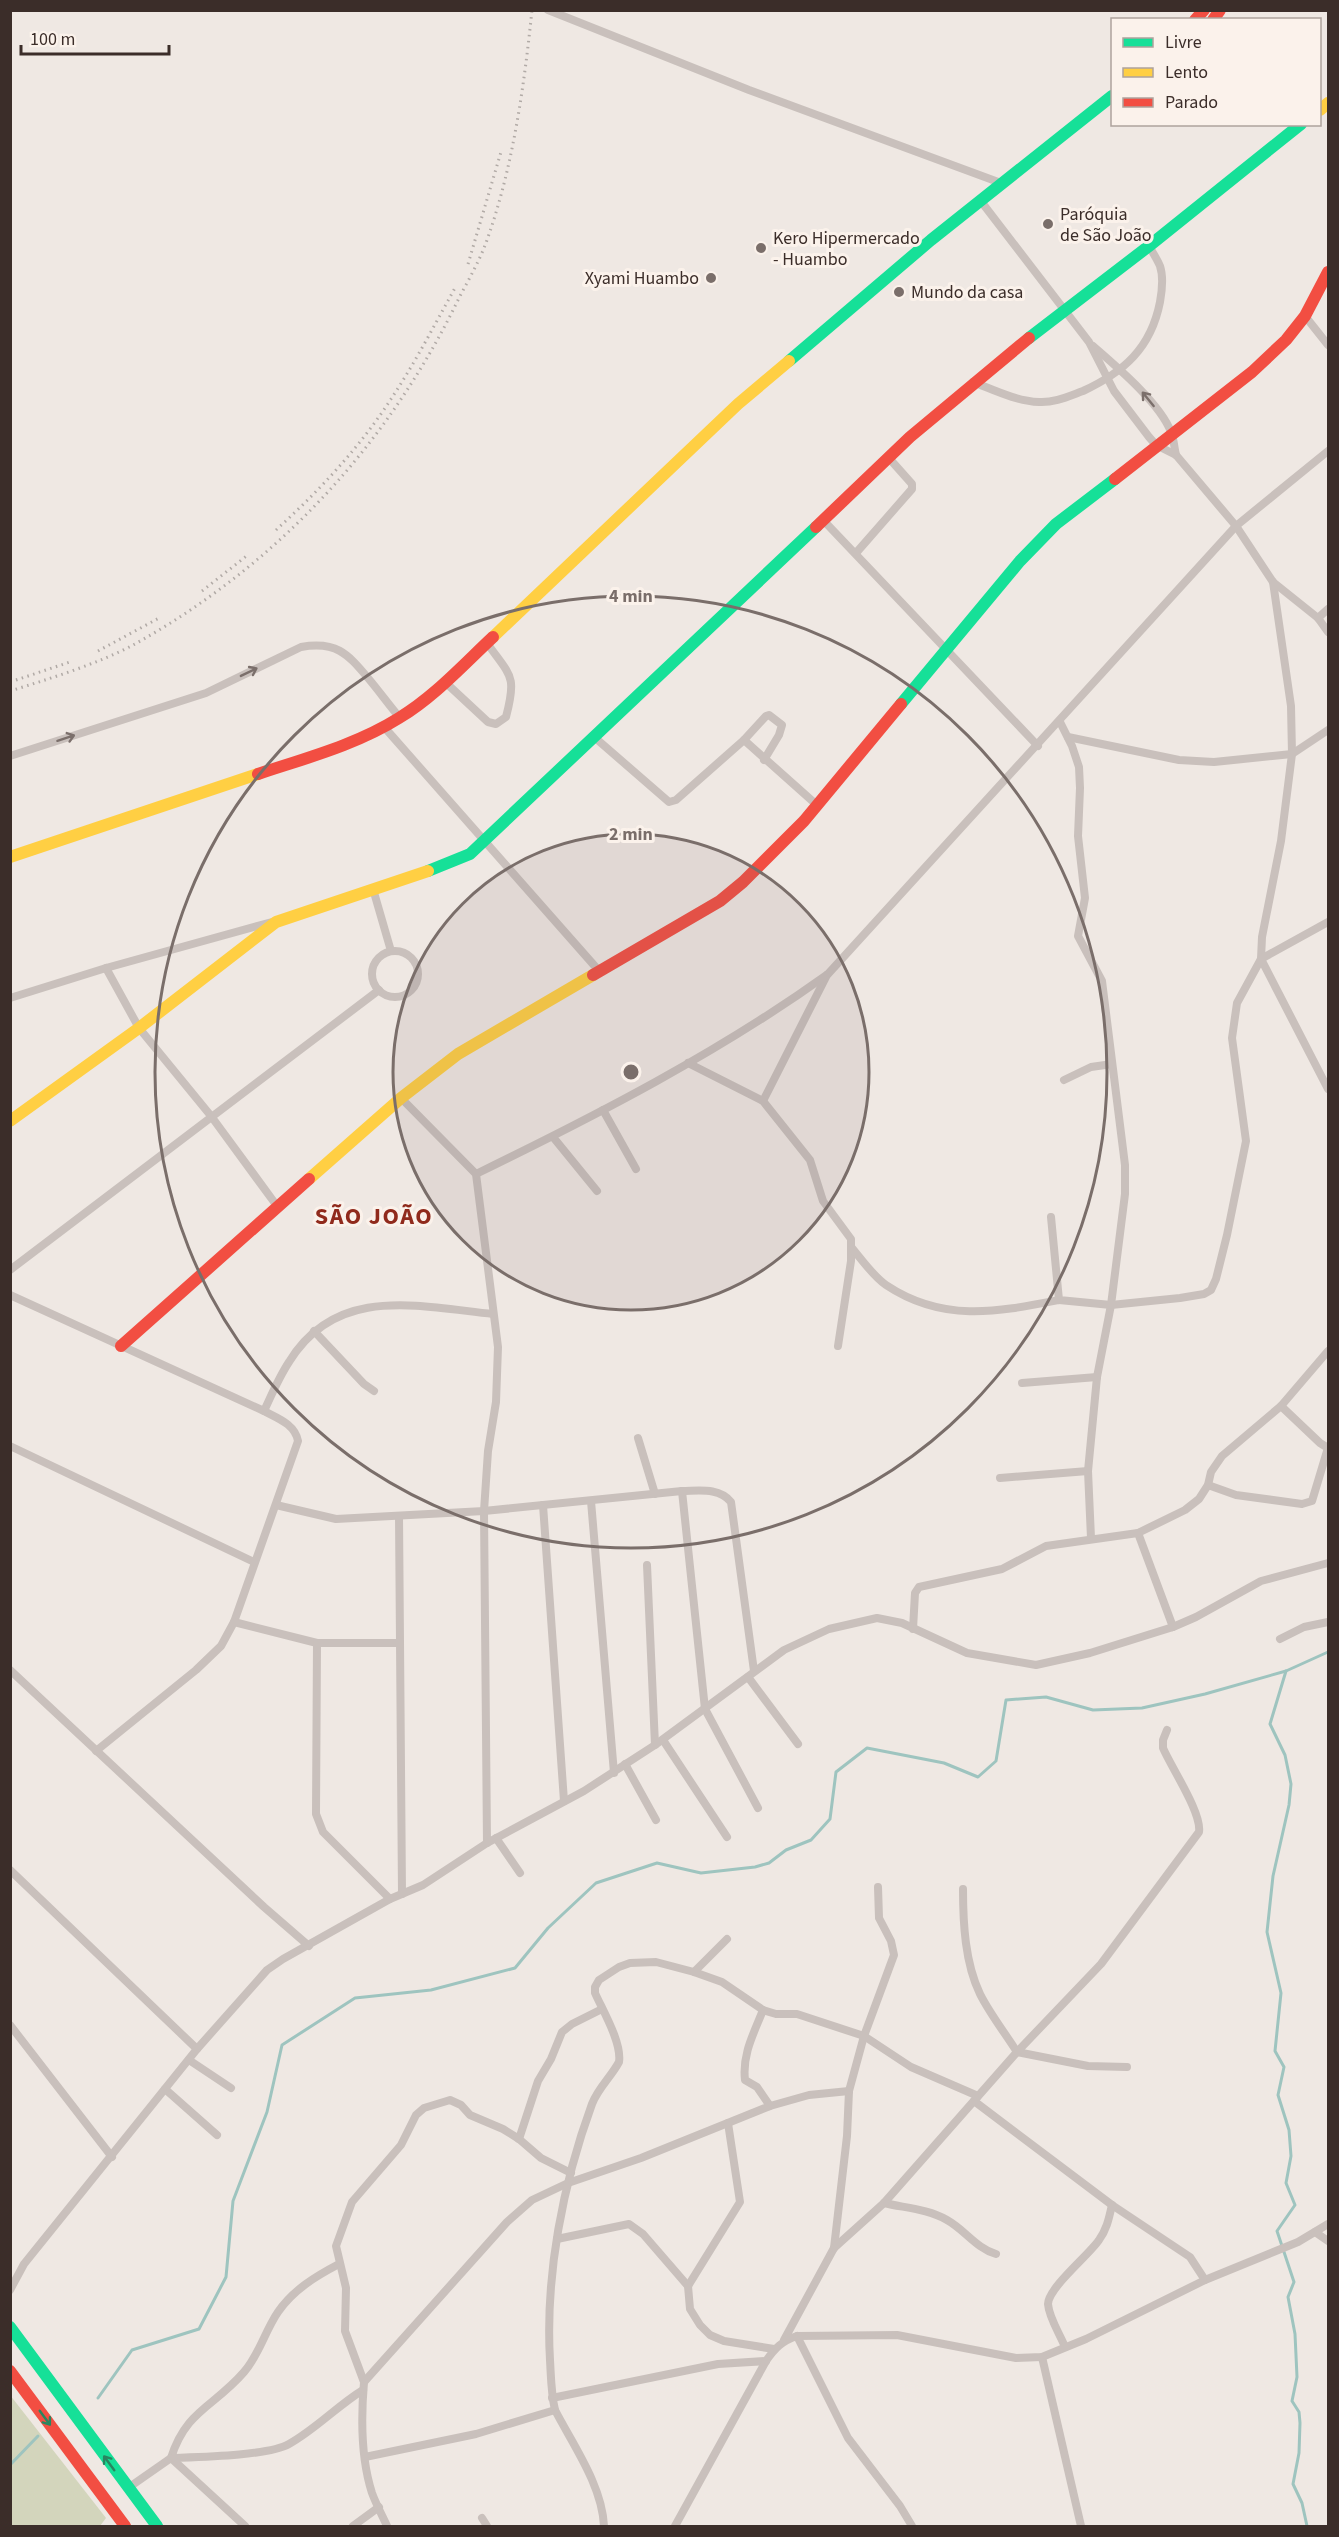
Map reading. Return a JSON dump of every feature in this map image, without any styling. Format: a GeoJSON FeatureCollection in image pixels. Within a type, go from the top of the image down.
{"type":"FeatureCollection","features":[{"type":"Feature","properties":{"kind":"street"},"geometry":{"type":"LineString","coordinates":[[548,10],[749,90],[1001,183]]}},
{"type":"Feature","properties":{"kind":"street"},"geometry":{"type":"LineString","coordinates":[[10,857],[354,742],[385,728],[400,718],[446,682],[738,404],[980,200],[1111,98]]}},
{"type":"Feature","properties":{"kind":"street"},"geometry":{"type":"LineString","coordinates":[[10,998],[106,968],[276,921],[448,866],[470,854],[824,521],[888,457],[973,382],[1149,246],[1299,126]]}},
{"type":"Feature","properties":{"kind":"street"},"geometry":{"type":"LineString","coordinates":[[980,200],[1089,342],[1107,380],[1156,445],[1176,455],[1236,526],[1273,582],[1318,618],[1329,632]]}},
{"type":"Feature","properties":{"kind":"street"},"geometry":{"type":"LineString","coordinates":[[973,382],[1006,395],[1039,402],[1063,399],[1107,380],[1135,356],[1148,339],[1157,315],[1163,287],[1161,267],[1149,246]]}},
{"type":"Feature","properties":{"kind":"street"},"geometry":{"type":"LineString","coordinates":[[121,1346],[401,1098],[458,1054],[720,901],[753,875],[783,847],[818,806],[1020,561],[1056,524],[1252,372],[1286,340],[1305,316],[1329,272]]}},
{"type":"Feature","properties":{"kind":"street"},"geometry":{"type":"LineString","coordinates":[[1305,316],[1329,345]]}},
{"type":"Feature","properties":{"kind":"street"},"geometry":{"type":"LineString","coordinates":[[1089,342],[1120,369],[1145,396],[1172,433],[1176,455]]}},
{"type":"Feature","properties":{"kind":"street"},"geometry":{"type":"LineString","coordinates":[[476,1174],[553,1137],[688,1063],[777,1011],[828,975],[1236,526],[1329,451]]}},
{"type":"Feature","properties":{"kind":"street"},"geometry":{"type":"LineString","coordinates":[[856,553],[912,489],[912,484],[888,457]]}},
{"type":"Feature","properties":{"kind":"street"},"geometry":{"type":"LineString","coordinates":[[824,521],[1038,746]]}},
{"type":"Feature","properties":{"kind":"street"},"geometry":{"type":"LineString","coordinates":[[852,1248],[886,1285],[944,1310],[990,1311],[1059,1299],[1111,1305],[1204,1294],[1211,1290],[1216,1280],[1227,1235],[1246,1141],[1232,1038],[1233,1022],[1243,989],[1261,959],[1262,937],[1281,841],[1292,754],[1292,706],[1273,582]]}},
{"type":"Feature","properties":{"kind":"street"},"geometry":{"type":"LineString","coordinates":[[1318,618],[1329,609]]}},
{"type":"Feature","properties":{"kind":"street"},"geometry":{"type":"LineString","coordinates":[[446,682],[488,722],[496,724],[506,717],[513,690],[511,678],[487,643]]}},
{"type":"Feature","properties":{"kind":"street"},"geometry":{"type":"LineString","coordinates":[[10,756],[206,693],[301,648],[315,645],[334,648],[349,655],[400,718]]}},
{"type":"Feature","properties":{"kind":"street"},"geometry":{"type":"LineString","coordinates":[[593,736],[669,802],[676,800],[769,715],[782,725],[779,735],[764,760]]}},
{"type":"Feature","properties":{"kind":"street"},"geometry":{"type":"LineString","coordinates":[[1060,722],[1079,767],[1078,836],[1085,898],[1078,936],[1102,981],[1123,1142],[1125,1175],[1125,1194],[1111,1305],[1097,1377],[1088,1471],[1091,1538]]}},
{"type":"Feature","properties":{"kind":"street"},"geometry":{"type":"LineString","coordinates":[[385,728],[600,972]]}},
{"type":"Feature","properties":{"kind":"street"},"geometry":{"type":"LineString","coordinates":[[1068,737],[1179,760],[1214,762],[1292,754],[1329,730]]}},
{"type":"Feature","properties":{"kind":"street"},"geometry":{"type":"LineString","coordinates":[[744,740],[818,806]]}},
{"type":"Feature","properties":{"kind":"street"},"geometry":{"type":"LineString","coordinates":[[373,889],[392,951]]}},
{"type":"Feature","properties":{"kind":"street"},"geometry":{"type":"LineString","coordinates":[[10,1121],[139,1028],[276,921]]}},
{"type":"Feature","properties":{"kind":"street"},"geometry":{"type":"LineString","coordinates":[[1261,959],[1329,922]]}},
{"type":"Feature","properties":{"kind":"street"},"geometry":{"type":"LineString","coordinates":[[392,951],[400,951],[412,958],[418,970],[416,984],[400,996],[386,994],[379,990],[372,973],[380,957],[392,951]]}},
{"type":"Feature","properties":{"kind":"street"},"geometry":{"type":"LineString","coordinates":[[1261,959],[1329,1089]]}},
{"type":"Feature","properties":{"kind":"street"},"geometry":{"type":"LineString","coordinates":[[106,968],[139,1028],[211,1116],[277,1206]]}},
{"type":"Feature","properties":{"kind":"street"},"geometry":{"type":"LineString","coordinates":[[764,1101],[828,975]]}},
{"type":"Feature","properties":{"kind":"street"},"geometry":{"type":"LineString","coordinates":[[10,1270],[379,990]]}},
{"type":"Feature","properties":{"kind":"street"},"geometry":{"type":"LineString","coordinates":[[688,1063],[764,1101],[810,1160],[823,1201],[851,1239],[852,1248],[838,1346]]}},
{"type":"Feature","properties":{"kind":"street"},"geometry":{"type":"LineString","coordinates":[[1064,1080],[1084,1070],[1112,1064]]}},
{"type":"Feature","properties":{"kind":"street"},"geometry":{"type":"LineString","coordinates":[[401,1098],[476,1174],[498,1347],[484,1511],[486,1843]]}},
{"type":"Feature","properties":{"kind":"street"},"geometry":{"type":"LineString","coordinates":[[603,1110],[636,1169]]}},
{"type":"Feature","properties":{"kind":"street"},"geometry":{"type":"LineString","coordinates":[[553,1137],[597,1191]]}},
{"type":"Feature","properties":{"kind":"street"},"geometry":{"type":"LineString","coordinates":[[1051,1216],[1059,1299]]}},
{"type":"Feature","properties":{"kind":"street"},"geometry":{"type":"LineString","coordinates":[[10,1295],[264,1411],[290,1426],[297,1433],[298,1441],[276,1505],[234,1622],[221,1646],[196,1670],[96,1751]]}},
{"type":"Feature","properties":{"kind":"street"},"geometry":{"type":"LineString","coordinates":[[264,1411],[290,1360],[314,1331],[331,1318],[354,1309],[384,1305],[493,1314]]}},
{"type":"Feature","properties":{"kind":"street"},"geometry":{"type":"LineString","coordinates":[[314,1331],[364,1384],[374,1391]]}},
{"type":"Feature","properties":{"kind":"street"},"geometry":{"type":"LineString","coordinates":[[913,1629],[915,1593],[919,1587],[1002,1569],[1046,1546],[1138,1533],[1185,1510],[1199,1499],[1208,1485],[1211,1472],[1222,1456],[1281,1406],[1329,1351]]}},
{"type":"Feature","properties":{"kind":"street"},"geometry":{"type":"LineString","coordinates":[[1022,1383],[1097,1377]]}},
{"type":"Feature","properties":{"kind":"street"},"geometry":{"type":"LineString","coordinates":[[1208,1485],[1236,1495],[1302,1503],[1312,1501],[1329,1448],[1320,1443],[1281,1406]]}},
{"type":"Feature","properties":{"kind":"street"},"geometry":{"type":"LineString","coordinates":[[638,1438],[655,1494]]}},
{"type":"Feature","properties":{"kind":"street"},"geometry":{"type":"LineString","coordinates":[[10,1446],[254,1562]]}},
{"type":"Feature","properties":{"kind":"street"},"geometry":{"type":"LineString","coordinates":[[1000,1478],[1088,1471]]}},
{"type":"Feature","properties":{"kind":"street"},"geometry":{"type":"LineString","coordinates":[[276,1505],[336,1519],[484,1511],[682,1491],[714,1491],[727,1497],[731,1502],[751,1674],[798,1744]]}},
{"type":"Feature","properties":{"kind":"street"},"geometry":{"type":"LineString","coordinates":[[682,1491],[705,1709],[758,1808]]}},
{"type":"Feature","properties":{"kind":"street"},"geometry":{"type":"LineString","coordinates":[[591,1500],[614,1773]]}},
{"type":"Feature","properties":{"kind":"street"},"geometry":{"type":"LineString","coordinates":[[543,1505],[564,1801]]}},
{"type":"Feature","properties":{"kind":"street"},"geometry":{"type":"LineString","coordinates":[[399,1516],[402,1894]]}},
{"type":"Feature","properties":{"kind":"street"},"geometry":{"type":"LineString","coordinates":[[1138,1533],[1173,1627]]}},
{"type":"Feature","properties":{"kind":"street"},"geometry":{"type":"LineString","coordinates":[[10,2290],[24,2264],[197,2049],[267,1970],[390,1899],[423,1885],[486,1843],[614,1773],[624,1764],[659,1743],[751,1674],[806,1638],[852,1622],[877,1618],[902,1623],[967,1653],[1036,1665],[1090,1653],[1173,1627],[1261,1581],[1329,1563]]}},
{"type":"Feature","properties":{"kind":"street"},"geometry":{"type":"LineString","coordinates":[[647,1564],[659,1743],[727,1837]]}},
{"type":"Feature","properties":{"kind":"street"},"geometry":{"type":"LineString","coordinates":[[234,1622],[317,1643],[400,1643]]}},
{"type":"Feature","properties":{"kind":"street"},"geometry":{"type":"LineString","coordinates":[[1280,1639],[1304,1628],[1329,1622]]}},
{"type":"Feature","properties":{"kind":"street"},"geometry":{"type":"LineString","coordinates":[[317,1643],[316,1814],[323,1832],[390,1899]]}},
{"type":"Feature","properties":{"kind":"street"},"geometry":{"type":"LineString","coordinates":[[10,1670],[264,1907],[309,1946]]}},
{"type":"Feature","properties":{"kind":"street"},"geometry":{"type":"LineString","coordinates":[[675,2526],[766,2361],[784,2340],[834,2248],[884,2203],[1017,2052],[1101,1964],[1199,1832],[1200,1826],[1187,1795],[1163,1748],[1167,1730]]}},
{"type":"Feature","properties":{"kind":"street"},"geometry":{"type":"LineString","coordinates":[[624,1764],[656,1820]]}},
{"type":"Feature","properties":{"kind":"street"},"geometry":{"type":"LineString","coordinates":[[496,1838],[520,1874]]}},
{"type":"Feature","properties":{"kind":"street"},"geometry":{"type":"LineString","coordinates":[[10,1869],[197,2049]]}},
{"type":"Feature","properties":{"kind":"street"},"geometry":{"type":"LineString","coordinates":[[834,2248],[847,2136],[849,2091],[864,2036],[894,1954],[891,1941],[879,1917],[878,1887]]}},
{"type":"Feature","properties":{"kind":"street"},"geometry":{"type":"LineString","coordinates":[[963,1889],[963,1914],[973,1975],[980,1994],[1017,2052],[1088,2066],[1127,2067]]}},
{"type":"Feature","properties":{"kind":"street"},"geometry":{"type":"LineString","coordinates":[[694,1972],[727,1939]]}},
{"type":"Feature","properties":{"kind":"street"},"geometry":{"type":"LineString","coordinates":[[604,2526],[604,2517],[593,2484],[555,2410],[552,2398],[549,2337],[553,2262],[570,2178],[592,2103],[619,2062],[620,2054],[595,1993],[595,1987],[599,1980],[619,1967],[630,1963],[656,1962],[694,1972],[722,1982],[763,2010],[776,2014],[796,2014],[864,2036],[911,2067],[976,2098],[1112,2205],[1190,2257],[1205,2280]]}},
{"type":"Feature","properties":{"kind":"street"},"geometry":{"type":"LineString","coordinates":[[519,2139],[538,2081],[551,2059],[562,2032],[572,2024],[602,2009]]}},
{"type":"Feature","properties":{"kind":"street"},"geometry":{"type":"LineString","coordinates":[[763,2010],[744,2062],[745,2080],[757,2087],[770,2106]]}},
{"type":"Feature","properties":{"kind":"street"},"geometry":{"type":"LineString","coordinates":[[10,2025],[112,2157]]}},
{"type":"Feature","properties":{"kind":"street"},"geometry":{"type":"LineString","coordinates":[[189,2060],[231,2088]]}},
{"type":"Feature","properties":{"kind":"street"},"geometry":{"type":"LineString","coordinates":[[165,2089],[218,2135]]}},
{"type":"Feature","properties":{"kind":"street"},"geometry":{"type":"LineString","coordinates":[[128,2488],[171,2458],[238,2454],[282,2447],[315,2427],[364,2386],[507,2222],[532,2200],[570,2178],[641,2158],[770,2106],[809,2095],[849,2091]]}},
{"type":"Feature","properties":{"kind":"street"},"geometry":{"type":"LineString","coordinates":[[387,2526],[372,2492],[365,2457],[362,2409],[364,2386],[345,2331],[346,2288],[336,2246],[352,2202],[401,2145],[416,2115],[424,2108],[450,2100],[461,2105],[470,2115],[503,2129],[519,2139],[570,2178]]}},
{"type":"Feature","properties":{"kind":"street"},"geometry":{"type":"LineString","coordinates":[[688,2286],[740,2202],[728,2123]]}},
{"type":"Feature","properties":{"kind":"street"},"geometry":{"type":"LineString","coordinates":[[884,2203],[938,2215],[957,2227],[981,2248],[996,2254]]}},
{"type":"Feature","properties":{"kind":"street"},"geometry":{"type":"LineString","coordinates":[[1065,2347],[1048,2302],[1053,2291],[1099,2241],[1106,2228],[1112,2205]]}},
{"type":"Feature","properties":{"kind":"street"},"geometry":{"type":"LineString","coordinates":[[557,2239],[629,2224],[643,2234],[688,2286],[690,2308],[700,2325],[710,2335],[724,2341],[774,2349]]}},
{"type":"Feature","properties":{"kind":"street"},"geometry":{"type":"LineString","coordinates":[[784,2340],[797,2336],[897,2335],[1016,2358],[1042,2357],[1086,2339],[1205,2280],[1256,2261],[1329,2224]]}},
{"type":"Feature","properties":{"kind":"street"},"geometry":{"type":"LineString","coordinates":[[1315,2232],[1329,2241]]}},
{"type":"Feature","properties":{"kind":"street"},"geometry":{"type":"LineString","coordinates":[[10,2273],[24,2264]]}},
{"type":"Feature","properties":{"kind":"street"},"geometry":{"type":"LineString","coordinates":[[171,2458],[179,2437],[191,2419],[226,2391],[246,2370],[283,2306],[307,2283],[339,2264]]}},
{"type":"Feature","properties":{"kind":"street"},"geometry":{"type":"LineString","coordinates":[[10,2327],[157,2526]]}},
{"type":"Feature","properties":{"kind":"street"},"geometry":{"type":"LineString","coordinates":[[797,2336],[849,2438],[900,2506],[912,2526]]}},
{"type":"Feature","properties":{"kind":"street"},"geometry":{"type":"LineString","coordinates":[[1042,2357],[1081,2526]]}},
{"type":"Feature","properties":{"kind":"street"},"geometry":{"type":"LineString","coordinates":[[552,2398],[718,2364],[766,2361]]}},
{"type":"Feature","properties":{"kind":"street"},"geometry":{"type":"LineString","coordinates":[[10,2371],[121,2525]]}},
{"type":"Feature","properties":{"kind":"street"},"geometry":{"type":"LineString","coordinates":[[365,2457],[476,2434],[555,2410]]}},
{"type":"Feature","properties":{"kind":"street"},"geometry":{"type":"LineString","coordinates":[[171,2458],[245,2526]]}},
{"type":"Feature","properties":{"kind":"street"},"geometry":{"type":"LineString","coordinates":[[353,2526],[379,2507]]}},
{"type":"Feature","properties":{"kind":"street"},"geometry":{"type":"LineString","coordinates":[[482,2518],[487,2526]]}},
{"type":"Feature","properties":{"kind":"green space"},"geometry":{"type":"Polygon","coordinates":[[[10,2395],[106,2518],[100,2526],[11,2526],[10,2395]]]}},
{"type":"Feature","properties":{"kind":"waterway"},"geometry":{"type":"LineString","coordinates":[[98,2398],[132,2350],[199,2329],[226,2277],[233,2201],[267,2112],[282,2045],[355,1998],[431,1990],[515,1968],[548,1928],[596,1883],[657,1863],[701,1873],[755,1867],[769,1863],[786,1850],[811,1840],[830,1819],[836,1772],[867,1748],[944,1763],[978,1777],[996,1761],[1006,1700],[1046,1697],[1093,1710],[1142,1708],[1205,1694],[1286,1671],[1328,1652]]}},
{"type":"Feature","properties":{"kind":"waterway"},"geometry":{"type":"LineString","coordinates":[[1286,1671],[1270,1724],[1285,1755],[1291,1784],[1289,1805],[1273,1876],[1267,1932],[1281,1993],[1275,2051],[1284,2067],[1278,2095],[1289,2130],[1291,2156],[1286,2183],[1295,2205],[1277,2231],[1294,2282],[1288,2297],[1295,2334],[1297,2377],[1292,2401],[1299,2412],[1300,2423],[1299,2453],[1293,2484],[1302,2503],[1307,2526]]}},
{"type":"Feature","properties":{"kind":"waterway"},"geometry":{"type":"LineString","coordinates":[[10,2465],[38,2436]]}},
{"type":"Feature","properties":{"kind":"railway"},"geometry":{"type":"LineString","coordinates":[[10,691],[106,658],[135,644],[187,612],[236,577],[282,538],[324,496],[363,451],[399,403],[431,352],[484,247],[511,155],[532,10]]}},
{"type":"Feature","properties":{"kind":"railway"},"geometry":{"type":"LineString","coordinates":[[468,264],[501,152]]}},
{"type":"Feature","properties":{"kind":"railway"},"geometry":{"type":"LineString","coordinates":[[276,530],[354,450],[381,414],[410,369],[455,288]]}},
{"type":"Feature","properties":{"kind":"railway"},"geometry":{"type":"LineString","coordinates":[[202,591],[249,554]]}},
{"type":"Feature","properties":{"kind":"railway"},"geometry":{"type":"LineString","coordinates":[[98,651],[161,617]]}},
{"type":"Feature","properties":{"kind":"railway"},"geometry":{"type":"LineString","coordinates":[[16,680],[70,662]]}},
{"type":"Feature","properties":{"kind":"traffic: fast"},"geometry":{"type":"LineString","coordinates":[[789,361],[931,240],[1111,97]]}},
{"type":"Feature","properties":{"kind":"traffic: fast"},"geometry":{"type":"LineString","coordinates":[[1029,338],[1149,246],[1299,126]]}},
{"type":"Feature","properties":{"kind":"traffic: fast"},"geometry":{"type":"LineString","coordinates":[[901,704],[1020,561],[1056,524],[1115,479]]}},
{"type":"Feature","properties":{"kind":"traffic: fast"},"geometry":{"type":"LineString","coordinates":[[428,871],[470,854],[816,527]]}},
{"type":"Feature","properties":{"kind":"traffic: fast"},"geometry":{"type":"LineString","coordinates":[[10,2327],[157,2526]]}},
{"type":"Feature","properties":{"kind":"traffic: slow"},"geometry":{"type":"LineString","coordinates":[[1321,109],[1328,103]]}},
{"type":"Feature","properties":{"kind":"traffic: slow"},"geometry":{"type":"LineString","coordinates":[[493,637],[738,404],[789,361]]}},
{"type":"Feature","properties":{"kind":"traffic: slow"},"geometry":{"type":"LineString","coordinates":[[10,857],[258,774]]}},
{"type":"Feature","properties":{"kind":"traffic: slow"},"geometry":{"type":"LineString","coordinates":[[10,1121],[139,1028],[276,922],[428,871]]}},
{"type":"Feature","properties":{"kind":"traffic: slow"},"geometry":{"type":"LineString","coordinates":[[309,1179],[401,1098],[458,1054],[593,975]]}},
{"type":"Feature","properties":{"kind":"traffic: jam"},"geometry":{"type":"LineString","coordinates":[[1197,18],[1204,10]]}},
{"type":"Feature","properties":{"kind":"traffic: jam"},"geometry":{"type":"LineString","coordinates":[[1214,18],[1220,10]]}},
{"type":"Feature","properties":{"kind":"traffic: jam"},"geometry":{"type":"LineString","coordinates":[[1115,479],[1252,372],[1286,340],[1305,316],[1328,272]]}},
{"type":"Feature","properties":{"kind":"traffic: jam"},"geometry":{"type":"LineString","coordinates":[[816,527],[910,437],[1029,338]]}},
{"type":"Feature","properties":{"kind":"traffic: jam"},"geometry":{"type":"LineString","coordinates":[[258,774],[348,743],[383,728],[412,710],[436,691],[493,637]]}},
{"type":"Feature","properties":{"kind":"traffic: jam"},"geometry":{"type":"LineString","coordinates":[[593,975],[720,901],[743,882],[804,821],[901,704]]}},
{"type":"Feature","properties":{"kind":"traffic: jam"},"geometry":{"type":"LineString","coordinates":[[121,1346],[309,1179]]}},
{"type":"Feature","properties":{"kind":"traffic: jam"},"geometry":{"type":"LineString","coordinates":[[10,2371],[125,2526]]}},
{"type":"Feature","properties":{"kind":"place","name":"Paróquia de São João"},"geometry":{"type":"Point","coordinates":[1048,224]}},
{"type":"Feature","properties":{"kind":"place","name":"Kero Hipermercado - Huambo"},"geometry":{"type":"Point","coordinates":[761,248]}},
{"type":"Feature","properties":{"kind":"place","name":"Xyami Huambo"},"geometry":{"type":"Point","coordinates":[711,278]}},
{"type":"Feature","properties":{"kind":"place","name":"Mundo da casa"},"geometry":{"type":"Point","coordinates":[899,292]}},
{"type":"Feature","properties":{"kind":"district","name":"SÃO JOÃO"},"geometry":{"type":"Point","coordinates":[374,1216]}}]}
